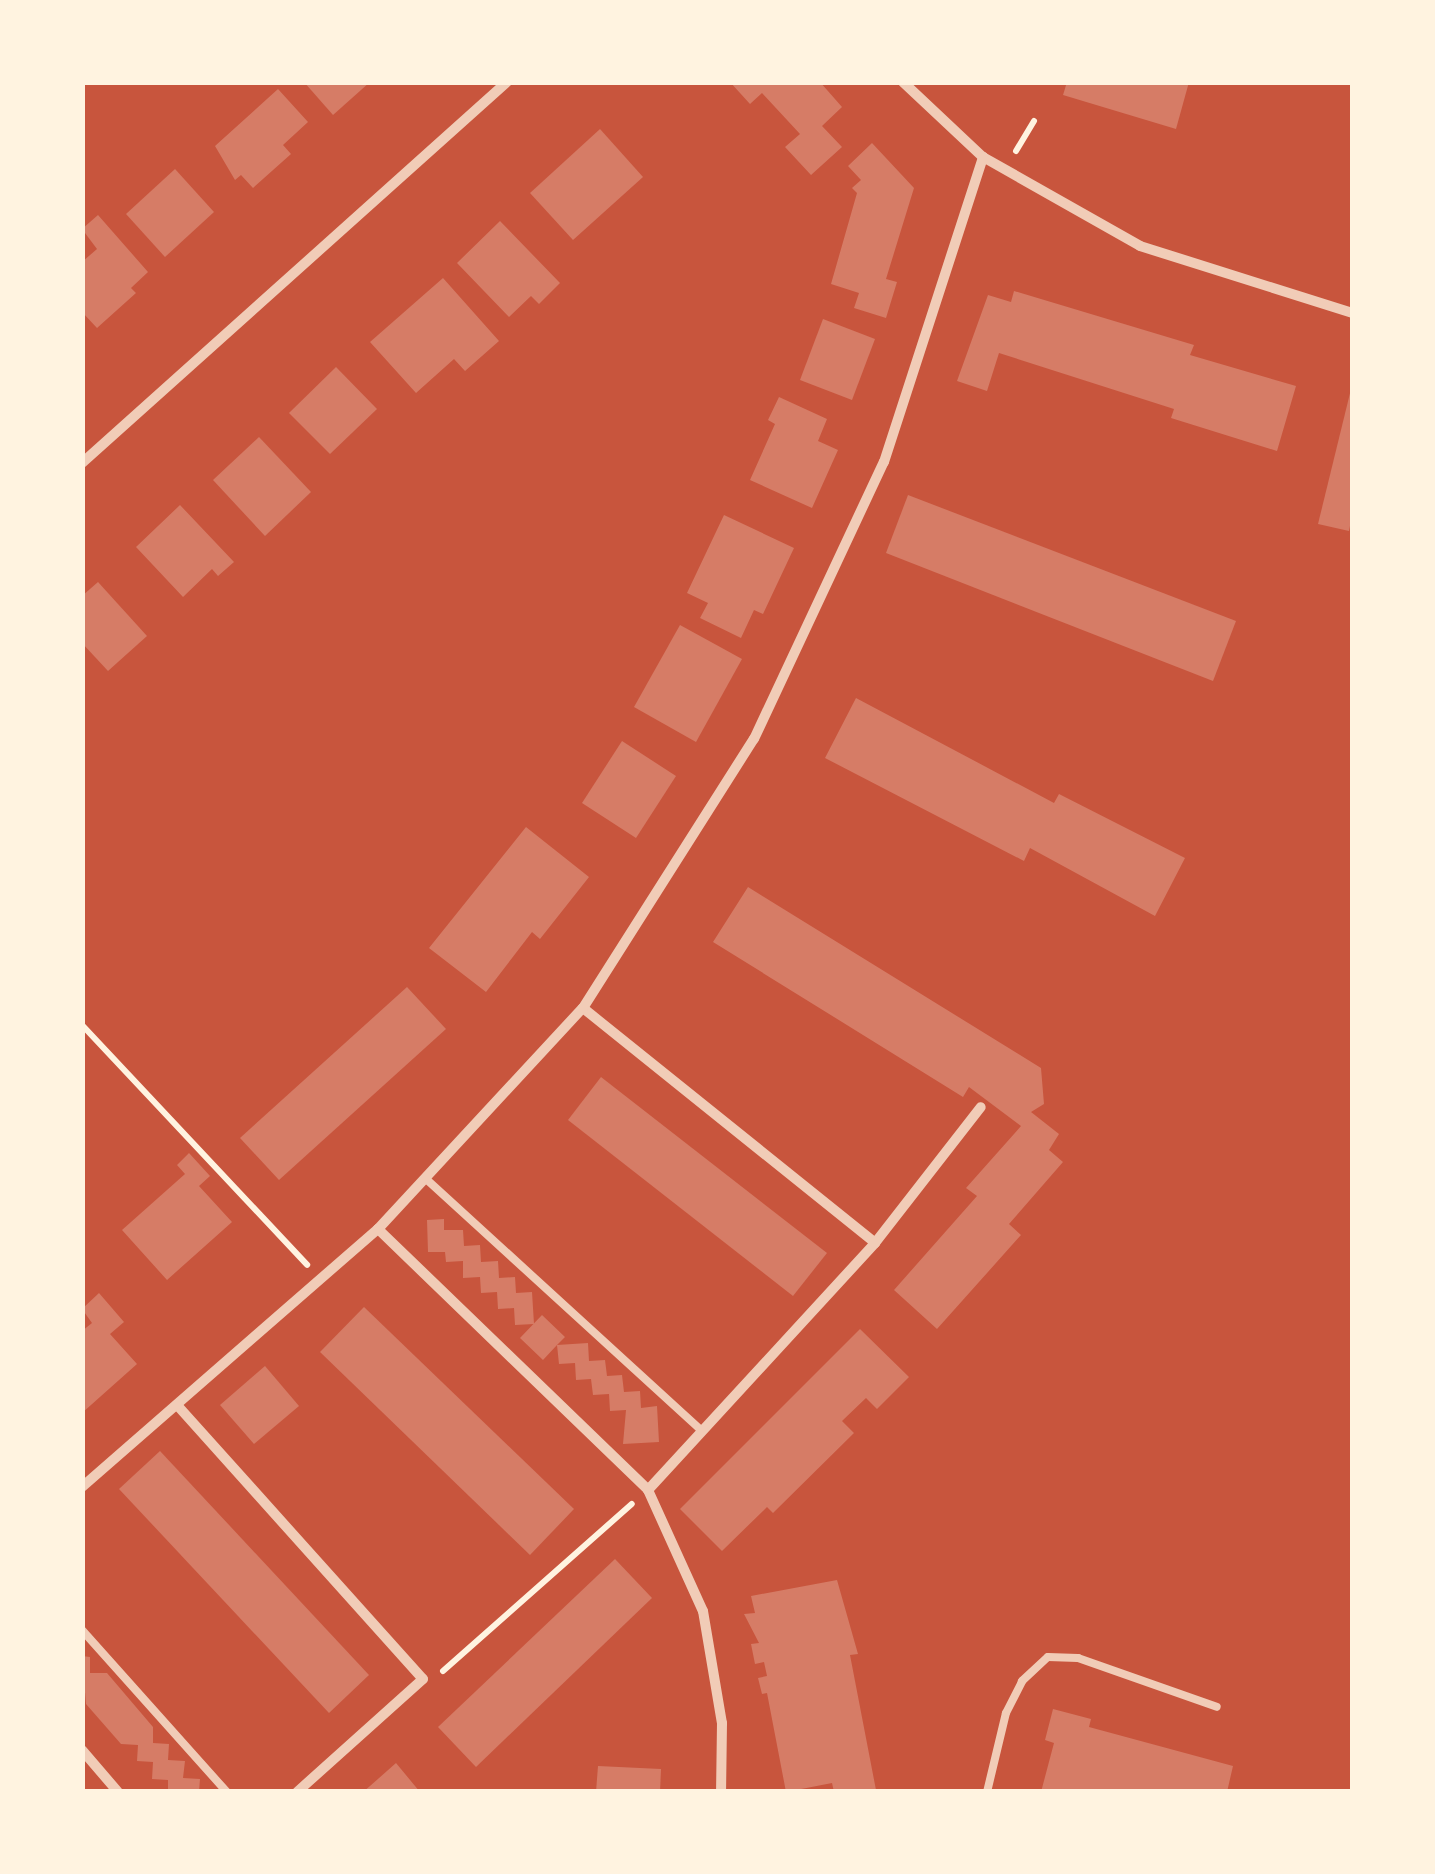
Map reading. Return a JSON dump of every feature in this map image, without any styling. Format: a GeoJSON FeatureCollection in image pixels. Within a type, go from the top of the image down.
{"type":"FeatureCollection","features":[{"type":"Feature","properties":{"kind":"street"},"geometry":{"type":"LineString","coordinates":[[82,463],[507,82]]}},
{"type":"Feature","properties":{"kind":"street"},"geometry":{"type":"LineString","coordinates":[[903,82],[982,157],[1140,246],[1352,313]]}},
{"type":"Feature","properties":{"kind":"street"},"geometry":{"type":"LineString","coordinates":[[82,1487],[378,1230],[583,1008],[754,739],[884,462],[982,157]]}},
{"type":"Feature","properties":{"kind":"street"},"geometry":{"type":"LineString","coordinates":[[583,1008],[875,1243]]}},
{"type":"Feature","properties":{"kind":"street"},"geometry":{"type":"LineString","coordinates":[[648,1490],[875,1243],[981,1107]]}},
{"type":"Feature","properties":{"kind":"street"},"geometry":{"type":"LineString","coordinates":[[378,1230],[648,1490],[703,1611],[722,1723],[721,1792]]}},
{"type":"Feature","properties":{"kind":"street"},"geometry":{"type":"LineString","coordinates":[[178,1404],[424,1679],[297,1792]]}},
{"type":"Feature","properties":{"kind":"street"},"geometry":{"type":"LineString","coordinates":[[82,1750],[118,1792]]}},
{"type":"Feature","properties":{"kind":"lane"},"geometry":{"type":"LineString","coordinates":[[425,1178],[702,1430]]}},
{"type":"Feature","properties":{"kind":"lane"},"geometry":{"type":"LineString","coordinates":[[82,1630],[226,1792]]}},
{"type":"Feature","properties":{"kind":"lane"},"geometry":{"type":"LineString","coordinates":[[988,1792],[1006,1713],[1022,1681],[1048,1658],[1078,1658],[1217,1707]]}},
{"type":"Feature","properties":{"kind":"path"},"geometry":{"type":"LineString","coordinates":[[1004,169],[1034,121]]}},
{"type":"Feature","properties":{"kind":"path"},"geometry":{"type":"LineString","coordinates":[[82,1025],[321,1280]]}},
{"type":"Feature","properties":{"kind":"path"},"geometry":{"type":"LineString","coordinates":[[424,1679],[442,1673],[648,1490]]}},
{"type":"Feature","properties":{"kind":"building"},"geometry":{"type":"Polygon","coordinates":[[[304,82],[370,82],[333,115],[304,82]]]}},
{"type":"Feature","properties":{"kind":"building"},"geometry":{"type":"Polygon","coordinates":[[[730,82],[820,82],[842,107],[822,126],[842,147],[811,175],[785,147],[800,134],[762,93],[750,104],[730,82]]]}},
{"type":"Feature","properties":{"kind":"building"},"geometry":{"type":"Polygon","coordinates":[[[1067,82],[1189,82],[1176,129],[1063,95],[1067,82]]]}},
{"type":"Feature","properties":{"kind":"building"},"geometry":{"type":"Polygon","coordinates":[[[278,89],[308,122],[283,145],[291,154],[253,188],[241,175],[235,180],[215,146],[278,89]]]}},
{"type":"Feature","properties":{"kind":"building"},"geometry":{"type":"Polygon","coordinates":[[[600,129],[643,177],[573,240],[530,193],[600,129]]]}},
{"type":"Feature","properties":{"kind":"building"},"geometry":{"type":"Polygon","coordinates":[[[872,143],[914,188],[886,279],[897,282],[886,318],[854,308],[859,293],[831,284],[857,193],[852,188],[861,180],[848,166],[872,143]]]}},
{"type":"Feature","properties":{"kind":"building"},"geometry":{"type":"Polygon","coordinates":[[[175,169],[214,212],[165,257],[126,214],[175,169]]]}},
{"type":"Feature","properties":{"kind":"building"},"geometry":{"type":"Polygon","coordinates":[[[98,215],[148,272],[131,288],[136,293],[97,328],[82,312],[82,262],[97,249],[82,229],[98,215]]]}},
{"type":"Feature","properties":{"kind":"building"},"geometry":{"type":"Polygon","coordinates":[[[500,221],[560,283],[539,304],[531,296],[509,317],[457,263],[500,221]]]}},
{"type":"Feature","properties":{"kind":"building"},"geometry":{"type":"Polygon","coordinates":[[[443,278],[499,341],[465,371],[454,359],[416,393],[370,342],[443,278]]]}},
{"type":"Feature","properties":{"kind":"building"},"geometry":{"type":"Polygon","coordinates":[[[1014,291],[1194,345],[1190,355],[1296,386],[1277,451],[1171,418],[1174,409],[999,353],[987,391],[957,381],[988,295],[1011,302],[1014,291]]]}},
{"type":"Feature","properties":{"kind":"building"},"geometry":{"type":"Polygon","coordinates":[[[823,319],[875,339],[852,400],[800,380],[823,319]]]}},
{"type":"Feature","properties":{"kind":"building"},"geometry":{"type":"Polygon","coordinates":[[[336,367],[377,409],[330,454],[289,413],[336,367]]]}},
{"type":"Feature","properties":{"kind":"building"},"geometry":{"type":"Polygon","coordinates":[[[1352,385],[1352,516],[1349,531],[1318,524],[1352,385]]]}},
{"type":"Feature","properties":{"kind":"building"},"geometry":{"type":"Polygon","coordinates":[[[779,397],[827,419],[818,441],[838,450],[812,508],[750,480],[775,424],[768,420],[779,397]]]}},
{"type":"Feature","properties":{"kind":"building"},"geometry":{"type":"Polygon","coordinates":[[[259,437],[311,492],[265,536],[213,480],[259,437]]]}},
{"type":"Feature","properties":{"kind":"building"},"geometry":{"type":"Polygon","coordinates":[[[908,495],[1236,621],[1213,681],[886,553],[908,495]]]}},
{"type":"Feature","properties":{"kind":"building"},"geometry":{"type":"Polygon","coordinates":[[[180,505],[234,562],[218,576],[212,569],[183,597],[136,547],[180,505]]]}},
{"type":"Feature","properties":{"kind":"building"},"geometry":{"type":"Polygon","coordinates":[[[724,515],[794,548],[763,614],[754,610],[741,638],[700,618],[708,603],[687,593],[724,515]]]}},
{"type":"Feature","properties":{"kind":"building"},"geometry":{"type":"Polygon","coordinates":[[[98,582],[147,636],[108,671],[82,643],[82,596],[98,582]]]}},
{"type":"Feature","properties":{"kind":"building"},"geometry":{"type":"Polygon","coordinates":[[[680,625],[742,659],[696,742],[634,707],[680,625]]]}},
{"type":"Feature","properties":{"kind":"building"},"geometry":{"type":"Polygon","coordinates":[[[856,698],[1054,803],[1059,794],[1185,858],[1155,916],[1030,848],[1024,861],[825,758],[856,698]]]}},
{"type":"Feature","properties":{"kind":"building"},"geometry":{"type":"Polygon","coordinates":[[[622,741],[676,776],[636,838],[582,803],[622,741]]]}},
{"type":"Feature","properties":{"kind":"building"},"geometry":{"type":"Polygon","coordinates":[[[526,827],[589,877],[540,939],[532,932],[486,992],[429,948],[526,827]]]}},
{"type":"Feature","properties":{"kind":"building"},"geometry":{"type":"Polygon","coordinates":[[[748,887],[1041,1068],[1044,1104],[1031,1112],[1059,1134],[1049,1150],[1063,1162],[1009,1224],[1021,1235],[937,1329],[894,1290],[977,1196],[966,1188],[1021,1126],[969,1087],[963,1097],[713,942],[748,887]]]}},
{"type":"Feature","properties":{"kind":"building"},"geometry":{"type":"Polygon","coordinates":[[[407,987],[446,1029],[279,1180],[240,1138],[407,987]]]}},
{"type":"Feature","properties":{"kind":"building"},"geometry":{"type":"Polygon","coordinates":[[[601,1077],[827,1253],[793,1296],[568,1120],[601,1077]]]}},
{"type":"Feature","properties":{"kind":"building"},"geometry":{"type":"Polygon","coordinates":[[[189,1153],[210,1176],[199,1186],[232,1222],[167,1280],[122,1230],[185,1174],[177,1165],[189,1153]]]}},
{"type":"Feature","properties":{"kind":"building"},"geometry":{"type":"Polygon","coordinates":[[[444,1219],[444,1230],[463,1230],[464,1246],[480,1245],[481,1262],[498,1261],[499,1278],[515,1277],[516,1293],[532,1292],[534,1324],[515,1325],[514,1308],[498,1309],[497,1292],[481,1293],[480,1277],[463,1278],[463,1261],[446,1262],[445,1252],[428,1252],[427,1220],[444,1219]]]}},
{"type":"Feature","properties":{"kind":"building"},"geometry":{"type":"Polygon","coordinates":[[[99,1293],[124,1322],[110,1334],[137,1364],[82,1413],[82,1331],[92,1323],[82,1309],[99,1293]]]}},
{"type":"Feature","properties":{"kind":"building"},"geometry":{"type":"Polygon","coordinates":[[[364,1307],[574,1509],[530,1555],[320,1352],[364,1307]]]}},
{"type":"Feature","properties":{"kind":"building"},"geometry":{"type":"Polygon","coordinates":[[[542,1315],[565,1337],[543,1360],[520,1338],[542,1315]]]}},
{"type":"Feature","properties":{"kind":"building"},"geometry":{"type":"Polygon","coordinates":[[[860,1329],[909,1377],[877,1409],[866,1398],[842,1421],[854,1433],[773,1513],[767,1507],[722,1551],[680,1509],[860,1329]]]}},
{"type":"Feature","properties":{"kind":"building"},"geometry":{"type":"Polygon","coordinates":[[[588,1343],[589,1361],[605,1360],[607,1376],[622,1375],[624,1392],[640,1391],[641,1408],[657,1406],[659,1442],[623,1444],[626,1410],[610,1411],[609,1394],[593,1395],[591,1379],[576,1380],[575,1363],[559,1364],[557,1345],[588,1343]]]}},
{"type":"Feature","properties":{"kind":"building"},"geometry":{"type":"Polygon","coordinates":[[[265,1366],[299,1406],[254,1444],[220,1405],[265,1366]]]}},
{"type":"Feature","properties":{"kind":"building"},"geometry":{"type":"Polygon","coordinates":[[[160,1451],[369,1675],[329,1713],[119,1489],[160,1451]]]}},
{"type":"Feature","properties":{"kind":"building"},"geometry":{"type":"Polygon","coordinates":[[[615,1559],[652,1598],[476,1767],[438,1727],[615,1559]]]}},
{"type":"Feature","properties":{"kind":"building"},"geometry":{"type":"Polygon","coordinates":[[[837,1580],[858,1654],[850,1655],[876,1790],[834,1792],[832,1783],[786,1792],[767,1693],[762,1694],[758,1678],[767,1676],[764,1662],[755,1664],[751,1644],[759,1643],[744,1614],[755,1613],[751,1596],[837,1580]]]}},
{"type":"Feature","properties":{"kind":"building"},"geometry":{"type":"Polygon","coordinates":[[[82,1656],[90,1657],[90,1673],[107,1673],[153,1727],[153,1743],[169,1744],[168,1760],[185,1761],[183,1778],[200,1779],[199,1792],[168,1792],[168,1780],[152,1779],[153,1762],[137,1761],[138,1745],[121,1744],[86,1704],[82,1656]]]}},
{"type":"Feature","properties":{"kind":"building"},"geometry":{"type":"Polygon","coordinates":[[[1053,1709],[1091,1719],[1089,1727],[1233,1766],[1227,1792],[1041,1792],[1054,1743],[1045,1740],[1053,1709]]]}},
{"type":"Feature","properties":{"kind":"building"},"geometry":{"type":"Polygon","coordinates":[[[396,1763],[420,1792],[363,1792],[370,1786],[396,1763]]]}},
{"type":"Feature","properties":{"kind":"building"},"geometry":{"type":"Polygon","coordinates":[[[598,1766],[661,1769],[660,1792],[596,1792],[598,1766]]]}}]}
